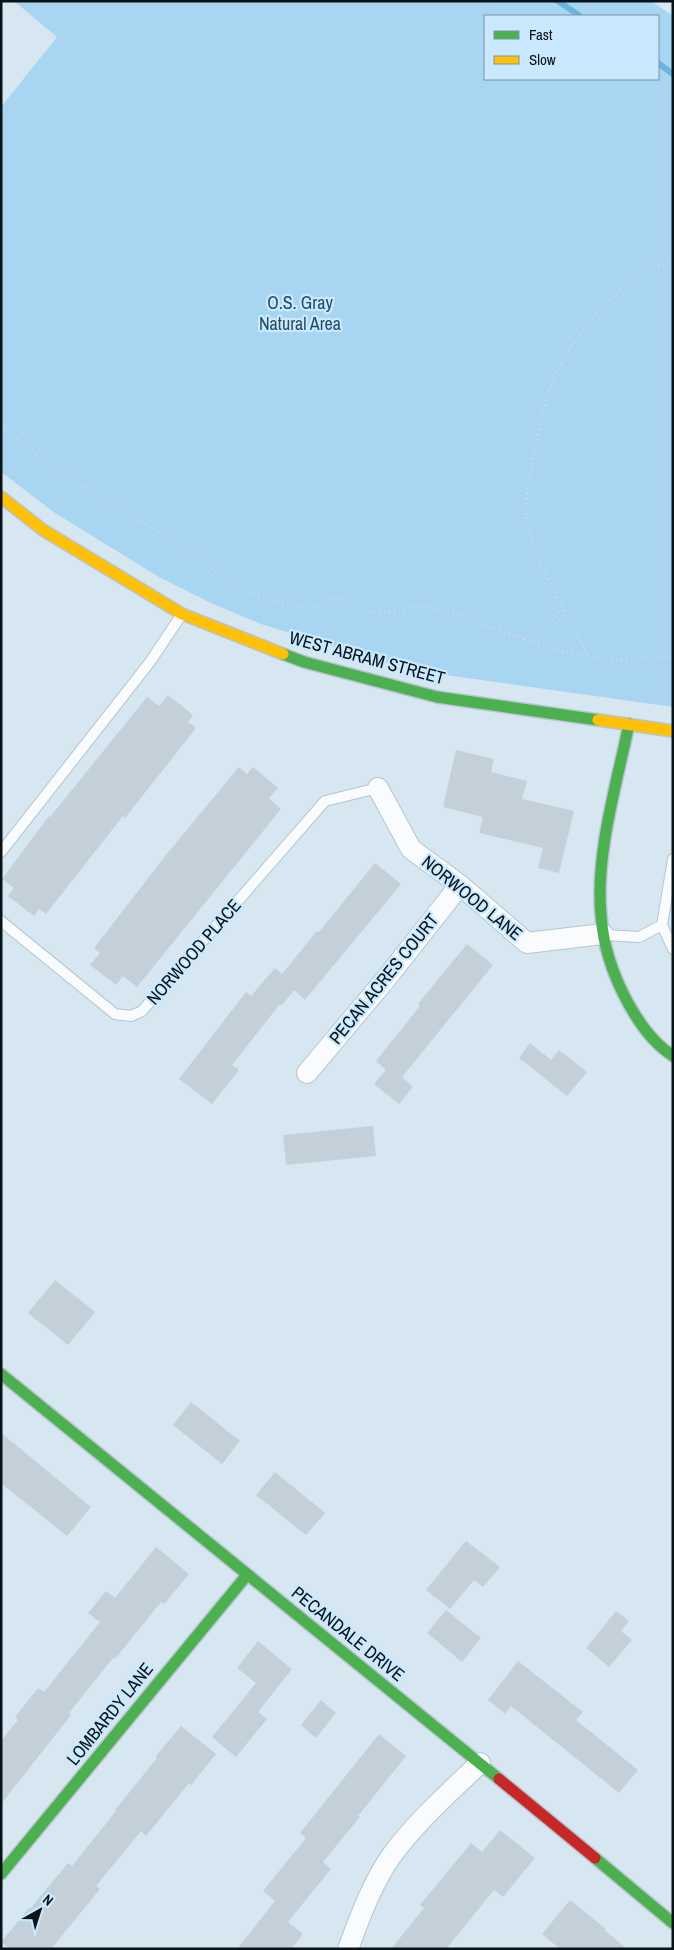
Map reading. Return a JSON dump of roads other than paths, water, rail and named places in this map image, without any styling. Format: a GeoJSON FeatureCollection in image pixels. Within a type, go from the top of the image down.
{"type":"FeatureCollection","features":[{"type":"Feature","properties":{"kind":"street","name":"WEST ABRAM STREET"},"geometry":{"type":"LineString","coordinates":[[1,497],[43,530],[182,614],[304,662],[438,697],[673,731]]}},
{"type":"Feature","properties":{"kind":"street"},"geometry":{"type":"LineString","coordinates":[[629,724],[605,848],[600,897],[603,934],[621,989],[637,1018],[656,1043],[673,1056]]}},
{"type":"Feature","properties":{"kind":"street","name":"NORWOOD LANE"},"geometry":{"type":"LineString","coordinates":[[378,788],[411,849],[460,885],[527,943],[603,934]]}},
{"type":"Feature","properties":{"kind":"street","name":"PECAN ACRES COURT"},"geometry":{"type":"LineString","coordinates":[[307,1073],[385,980],[460,885]]}},
{"type":"Feature","properties":{"kind":"street","name":"PECANDALE DRIVE"},"geometry":{"type":"LineString","coordinates":[[1,1374],[480,1763],[673,1923]]}},
{"type":"Feature","properties":{"kind":"street","name":"LOMBARDY LANE"},"geometry":{"type":"LineString","coordinates":[[1,1874],[247,1575]]}},
{"type":"Feature","properties":{"kind":"street"},"geometry":{"type":"LineString","coordinates":[[348,1949],[367,1898],[392,1855],[430,1811],[480,1763]]}},
{"type":"Feature","properties":{"kind":"lane"},"geometry":{"type":"LineString","coordinates":[[1,852],[150,662],[182,614]]}},
{"type":"Feature","properties":{"kind":"lane","name":"NORWOOD PLACE"},"geometry":{"type":"LineString","coordinates":[[1,921],[115,1014],[132,1016],[142,1011],[325,801],[378,788]]}},
{"type":"Feature","properties":{"kind":"lane"},"geometry":{"type":"LineString","coordinates":[[673,858],[662,925],[673,949]]}},
{"type":"Feature","properties":{"kind":"lane"},"geometry":{"type":"LineString","coordinates":[[603,934],[639,937],[662,925]]}},
{"type":"Feature","properties":{"kind":"waterway"},"geometry":{"type":"LineString","coordinates":[[558,1],[579,15]]}},
{"type":"Feature","properties":{"kind":"waterway"},"geometry":{"type":"LineString","coordinates":[[659,64],[673,74]]}},
{"type":"Feature","properties":{"kind":"park label","name":"O.S. Gray Natural Area"},"geometry":{"type":"Point","coordinates":[300,313]}}]}
